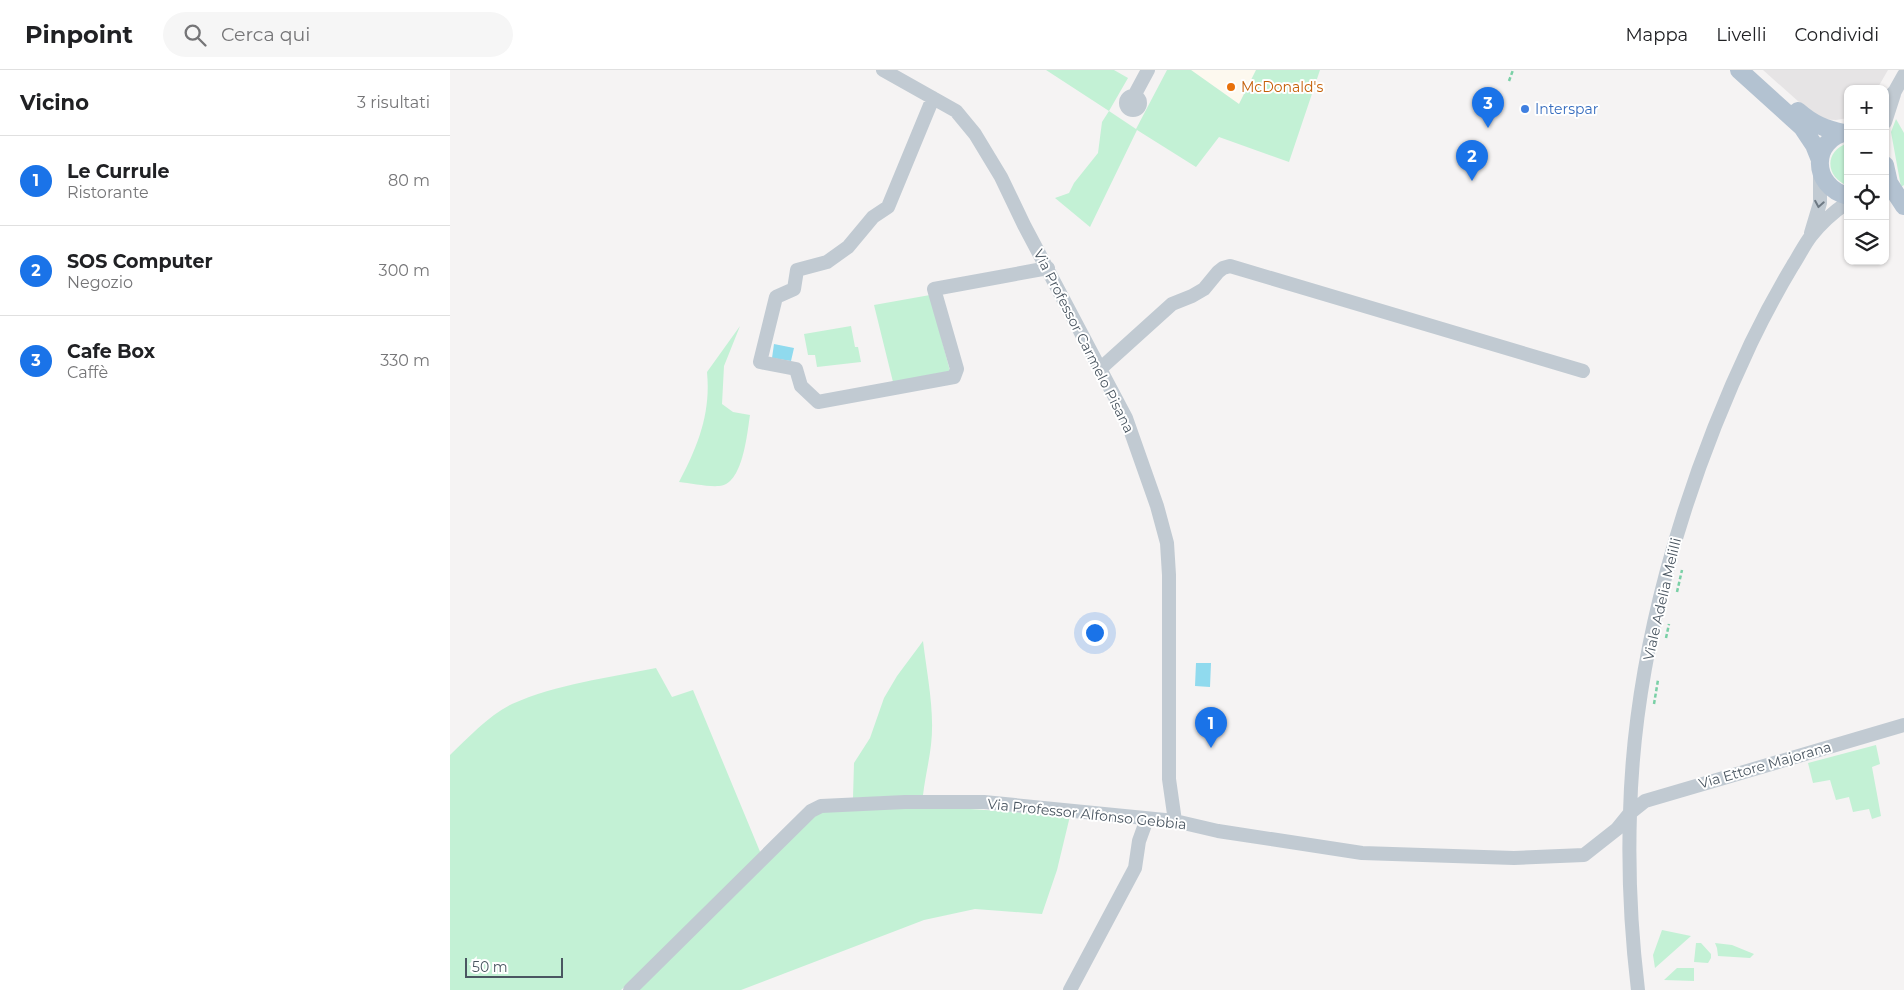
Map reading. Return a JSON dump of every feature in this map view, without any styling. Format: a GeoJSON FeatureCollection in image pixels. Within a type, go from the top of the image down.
{"type":"FeatureCollection","features":[{"type":"Feature","properties":{"kind":"main road"},"geometry":{"type":"LineString","coordinates":[[1739,70],[1802,126],[1814,145],[1824,180],[1830,188],[1844,195]]}},
{"type":"Feature","properties":{"kind":"main road"},"geometry":{"type":"LineString","coordinates":[[1752,70],[1812,123],[1826,129],[1844,133]]}},
{"type":"Feature","properties":{"kind":"main road"},"geometry":{"type":"LineString","coordinates":[[1820,165],[1823,151],[1828,143],[1844,134]]}},
{"type":"Feature","properties":{"kind":"main road"},"geometry":{"type":"LineString","coordinates":[[1887,175],[1889,183],[1904,206]]}},
{"type":"Feature","properties":{"kind":"main road"},"geometry":{"type":"LineString","coordinates":[[1889,204],[1904,213]]}},
{"type":"Feature","properties":{"kind":"street","name":"Via Professor Carmelo Pisana"},"geometry":{"type":"LineString","coordinates":[[883,70],[956,111],[975,134],[1001,177],[1024,225],[1126,418],[1168,542],[1169,778],[1176,821]]}},
{"type":"Feature","properties":{"kind":"street"},"geometry":{"type":"LineString","coordinates":[[1134,96],[1148,70]]}},
{"type":"Feature","properties":{"kind":"street"},"geometry":{"type":"LineString","coordinates":[[1889,97],[1904,75]]}},
{"type":"Feature","properties":{"kind":"street"},"geometry":{"type":"LineString","coordinates":[[1889,109],[1895,90]]}},
{"type":"Feature","properties":{"kind":"street"},"geometry":{"type":"LineString","coordinates":[[933,98],[888,207],[872,217],[848,247],[827,262],[797,270],[794,289],[776,297],[760,362],[796,369],[800,386],[818,402],[954,377],[957,369],[934,289],[1048,268]]}},
{"type":"Feature","properties":{"kind":"street"},"geometry":{"type":"LineString","coordinates":[[1810,236],[1820,204],[1820,165]]}},
{"type":"Feature","properties":{"kind":"street"},"geometry":{"type":"LineString","coordinates":[[1810,236],[1844,205]]}},
{"type":"Feature","properties":{"kind":"street","name":"Viale Adelia Melilli"},"geometry":{"type":"LineString","coordinates":[[1638,990],[1632,911],[1630,813],[1638,719],[1649,648],[1674,547],[1711,433],[1734,380],[1772,302],[1810,236]]}},
{"type":"Feature","properties":{"kind":"street"},"geometry":{"type":"LineString","coordinates":[[1100,369],[1172,304],[1204,289],[1218,272],[1230,266],[1583,371]]}},
{"type":"Feature","properties":{"kind":"street","name":"Via Ettore Majorana"},"geometry":{"type":"LineString","coordinates":[[1630,813],[1644,801],[1904,724]]}},
{"type":"Feature","properties":{"kind":"street","name":"Via Professor Alfonso Gebbia"},"geometry":{"type":"LineString","coordinates":[[630,990],[811,812],[821,806],[915,802],[984,802],[1176,821],[1218,831],[1362,853],[1514,858],[1584,855],[1617,829],[1630,813]]}},
{"type":"Feature","properties":{"kind":"street"},"geometry":{"type":"LineString","coordinates":[[1070,990],[1135,868],[1139,841],[1147,819]]}},
{"type":"Feature","properties":{"kind":"path"},"geometry":{"type":"LineString","coordinates":[[1509,81],[1512,70]]}},
{"type":"Feature","properties":{"kind":"path"},"geometry":{"type":"LineString","coordinates":[[1676,593],[1683,567]]}},
{"type":"Feature","properties":{"kind":"path"},"geometry":{"type":"LineString","coordinates":[[1665,643],[1670,618]]}},
{"type":"Feature","properties":{"kind":"path"},"geometry":{"type":"LineString","coordinates":[[1653,711],[1659,677]]}},
{"type":"Feature","properties":{"kind":"shaded area","name":"McDonald's"},"geometry":{"type":"Polygon","coordinates":[[[1191,70],[1256,70],[1239,104],[1191,70]]]}},
{"type":"Feature","properties":{"kind":"shaded area"},"geometry":{"type":"Polygon","coordinates":[[[1763,70],[1888,70],[1879,85],[1844,85],[1844,119],[1818,119],[1763,70]]]}},
{"type":"Feature","properties":{"kind":"green space"},"geometry":{"type":"Polygon","coordinates":[[[1046,70],[1114,70],[1128,78],[1109,111],[1046,70]]]}},
{"type":"Feature","properties":{"kind":"green space"},"geometry":{"type":"Polygon","coordinates":[[[1167,70],[1191,70],[1239,104],[1256,70],[1320,70],[1289,162],[1219,137],[1196,167],[1137,130],[1090,227],[1055,198],[1069,193],[1074,183],[1098,153],[1102,122],[1109,111],[1136,129],[1167,70]]]}},
{"type":"Feature","properties":{"kind":"green space"},"geometry":{"type":"Polygon","coordinates":[[[1896,119],[1904,133],[1904,185],[1901,187],[1891,132],[1896,119]]]}},
{"type":"Feature","properties":{"kind":"green space"},"geometry":{"type":"Polygon","coordinates":[[[1844,145],[1844,184],[1835,177],[1830,164],[1831,158],[1844,145]]]}},
{"type":"Feature","properties":{"kind":"green space"},"geometry":{"type":"Polygon","coordinates":[[[930,295],[950,371],[893,382],[874,305],[930,295]]]}},
{"type":"Feature","properties":{"kind":"green space"},"geometry":{"type":"Polygon","coordinates":[[[740,326],[724,366],[722,404],[733,412],[750,415],[739,468],[734,477],[727,483],[719,486],[679,482],[702,429],[707,401],[707,372],[740,326]]]}},
{"type":"Feature","properties":{"kind":"green space"},"geometry":{"type":"Polygon","coordinates":[[[851,326],[855,347],[858,347],[861,362],[817,367],[815,355],[808,355],[804,334],[851,326]]]}},
{"type":"Feature","properties":{"kind":"green space"},"geometry":{"type":"Polygon","coordinates":[[[923,641],[930,693],[932,732],[923,795],[853,798],[854,763],[870,738],[884,698],[897,676],[923,641]]]}},
{"type":"Feature","properties":{"kind":"green space"},"geometry":{"type":"Polygon","coordinates":[[[656,668],[672,697],[693,690],[761,854],[621,990],[450,990],[450,755],[487,720],[512,704],[565,686],[656,668]]]}},
{"type":"Feature","properties":{"kind":"green space"},"geometry":{"type":"Polygon","coordinates":[[[1876,745],[1880,764],[1872,767],[1881,816],[1872,819],[1869,809],[1853,812],[1849,797],[1836,800],[1830,780],[1813,783],[1808,763],[1876,745]]]}},
{"type":"Feature","properties":{"kind":"green space"},"geometry":{"type":"Polygon","coordinates":[[[956,808],[1070,816],[1057,870],[1042,914],[975,909],[924,920],[741,990],[639,990],[810,819],[826,810],[956,808]]]}},
{"type":"Feature","properties":{"kind":"green space"},"geometry":{"type":"Polygon","coordinates":[[[1662,930],[1691,936],[1655,968],[1653,955],[1662,930]]]}},
{"type":"Feature","properties":{"kind":"green space"},"geometry":{"type":"Polygon","coordinates":[[[1696,943],[1701,943],[1711,954],[1708,963],[1694,962],[1696,943]]]}},
{"type":"Feature","properties":{"kind":"green space"},"geometry":{"type":"Polygon","coordinates":[[[1715,943],[1732,945],[1754,954],[1750,958],[1718,956],[1715,943]]]}},
{"type":"Feature","properties":{"kind":"green space"},"geometry":{"type":"Polygon","coordinates":[[[1677,968],[1694,968],[1694,981],[1664,980],[1677,968]]]}},
{"type":"Feature","properties":{"kind":"water"},"geometry":{"type":"Polygon","coordinates":[[[774,344],[794,348],[791,361],[772,358],[774,344]]]}},
{"type":"Feature","properties":{"kind":"water"},"geometry":{"type":"Polygon","coordinates":[[[1196,663],[1211,663],[1210,687],[1195,686],[1196,663]]]}},
{"type":"Feature","properties":{"kind":"place","name":"McDonald's"},"geometry":{"type":"Point","coordinates":[1231,87]}},
{"type":"Feature","properties":{"kind":"place","name":"Interspar"},"geometry":{"type":"Point","coordinates":[1525,109]}},
{"type":"Feature","properties":{"kind":"place","name":"Cafe Box"},"geometry":{"type":"Point","coordinates":[1488,128]}},
{"type":"Feature","properties":{"kind":"place","name":"SOS Computer"},"geometry":{"type":"Point","coordinates":[1472,181]}},
{"type":"Feature","properties":{"kind":"place","name":"Le Currule"},"geometry":{"type":"Point","coordinates":[1211,748]}}]}
